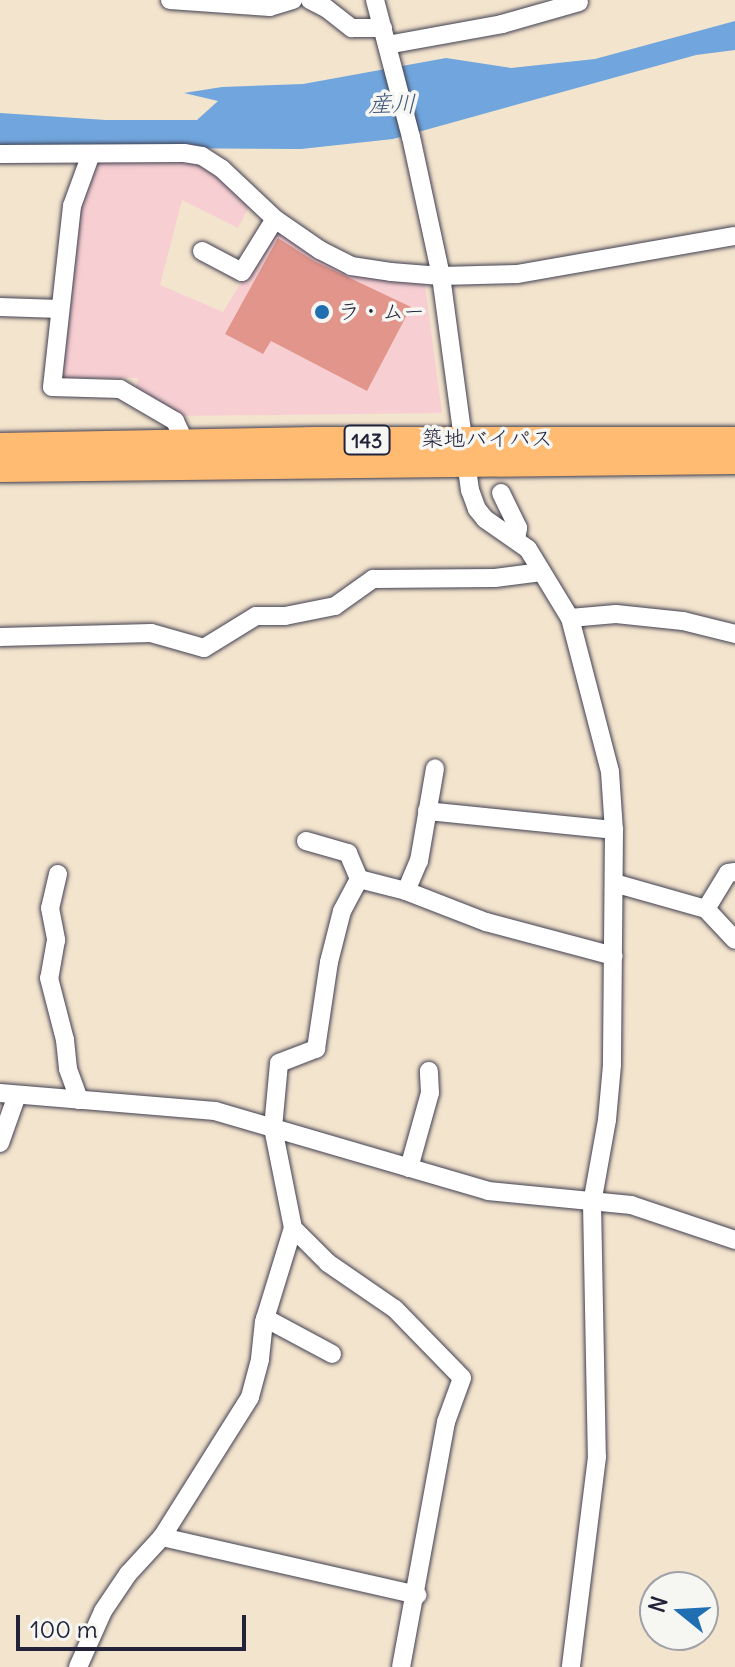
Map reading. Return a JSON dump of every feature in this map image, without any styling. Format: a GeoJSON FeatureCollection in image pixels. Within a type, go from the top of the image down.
{"type":"FeatureCollection","features":[{"type":"Feature","properties":{"kind":"highway","name":"築地バイパス"},"geometry":{"type":"LineString","coordinates":[[0,469],[735,440]]}},
{"type":"Feature","properties":{"kind":"highway","name":"築地バイパス"},"geometry":{"type":"LineString","coordinates":[[0,446],[185,442],[735,461]]}},
{"type":"Feature","properties":{"kind":"street"},"geometry":{"type":"LineString","coordinates":[[170,0],[270,7],[293,0]]}},
{"type":"Feature","properties":{"kind":"street"},"geometry":{"type":"LineString","coordinates":[[310,0],[352,28],[387,42],[502,24],[579,2]]}},
{"type":"Feature","properties":{"kind":"street"},"geometry":{"type":"LineString","coordinates":[[375,0],[411,137],[441,276],[477,509],[500,531],[528,549],[570,618],[610,772],[614,830],[614,956],[607,1120],[592,1203],[597,1457],[571,1667]]}},
{"type":"Feature","properties":{"kind":"street"},"geometry":{"type":"LineString","coordinates":[[0,154],[184,153],[202,156],[222,169],[275,219],[320,250],[351,266],[441,276],[517,274],[735,236]]}},
{"type":"Feature","properties":{"kind":"street"},"geometry":{"type":"LineString","coordinates":[[91,154],[72,206],[52,387],[120,389],[175,421],[185,442]]}},
{"type":"Feature","properties":{"kind":"street"},"geometry":{"type":"LineString","coordinates":[[202,251],[242,272],[275,219]]}},
{"type":"Feature","properties":{"kind":"street"},"geometry":{"type":"LineString","coordinates":[[0,307],[60,309]]}},
{"type":"Feature","properties":{"kind":"street"},"geometry":{"type":"LineString","coordinates":[[501,493],[518,528],[516,539]]}},
{"type":"Feature","properties":{"kind":"street"},"geometry":{"type":"LineString","coordinates":[[0,637],[151,633],[204,648],[256,616],[285,616],[335,606],[373,579],[495,578],[542,572]]}},
{"type":"Feature","properties":{"kind":"street"},"geometry":{"type":"LineString","coordinates":[[570,618],[616,614],[683,621],[735,634]]}},
{"type":"Feature","properties":{"kind":"street"},"geometry":{"type":"LineString","coordinates":[[406,891],[419,861],[435,768]]}},
{"type":"Feature","properties":{"kind":"street"},"geometry":{"type":"LineString","coordinates":[[427,811],[614,830]]}},
{"type":"Feature","properties":{"kind":"street"},"geometry":{"type":"LineString","coordinates":[[306,841],[348,853],[359,879]]}},
{"type":"Feature","properties":{"kind":"street"},"geometry":{"type":"LineString","coordinates":[[706,909],[728,873],[735,872]]}},
{"type":"Feature","properties":{"kind":"street"},"geometry":{"type":"LineString","coordinates":[[58,874],[50,908],[56,940],[49,978],[65,1040],[68,1069],[79,1100]]}},
{"type":"Feature","properties":{"kind":"street"},"geometry":{"type":"LineString","coordinates":[[359,879],[406,891],[486,922],[614,956]]}},
{"type":"Feature","properties":{"kind":"street"},"geometry":{"type":"LineString","coordinates":[[78,1667],[103,1611],[128,1574],[162,1537],[250,1397],[265,1318],[293,1228],[273,1128],[279,1063],[311,1054],[320,1038],[329,962],[342,911],[359,879]]}},
{"type":"Feature","properties":{"kind":"street"},"geometry":{"type":"LineString","coordinates":[[614,883],[706,909],[735,940]]}},
{"type":"Feature","properties":{"kind":"street"},"geometry":{"type":"LineString","coordinates":[[409,1168],[430,1093],[429,1071]]}},
{"type":"Feature","properties":{"kind":"street"},"geometry":{"type":"LineString","coordinates":[[0,1143],[9,1094],[215,1111],[488,1191],[655,1211],[735,1240]]}},
{"type":"Feature","properties":{"kind":"street"},"geometry":{"type":"LineString","coordinates":[[293,1228],[328,1263],[395,1309],[462,1378],[446,1422],[417,1595],[401,1667]]}},
{"type":"Feature","properties":{"kind":"street"},"geometry":{"type":"LineString","coordinates":[[265,1318],[332,1354]]}},
{"type":"Feature","properties":{"kind":"street"},"geometry":{"type":"LineString","coordinates":[[162,1537],[417,1595]]}},
{"type":"Feature","properties":{"kind":"shaded area"},"geometry":{"type":"Polygon","coordinates":[[[96,158],[199,161],[251,203],[238,228],[182,200],[160,285],[223,312],[275,227],[390,278],[425,285],[442,413],[179,416],[135,391],[138,378],[62,378],[79,207],[96,158]]]}},
{"type":"Feature","properties":{"kind":"water","name":"産川"},"geometry":{"type":"Polygon","coordinates":[[[735,21],[735,50],[696,55],[393,139],[301,149],[0,147],[0,113],[106,120],[197,120],[218,101],[184,93],[222,87],[303,84],[446,58],[511,68],[595,59],[735,21]]]}},
{"type":"Feature","properties":{"kind":"building","name":"ラ・ムー"},"geometry":{"type":"Polygon","coordinates":[[[278,238],[314,261],[411,307],[367,391],[271,341],[263,354],[225,334],[278,238]]]}},
{"type":"Feature","properties":{"kind":"place","name":"ラ・ムー"},"geometry":{"type":"Point","coordinates":[322,312]}}]}
